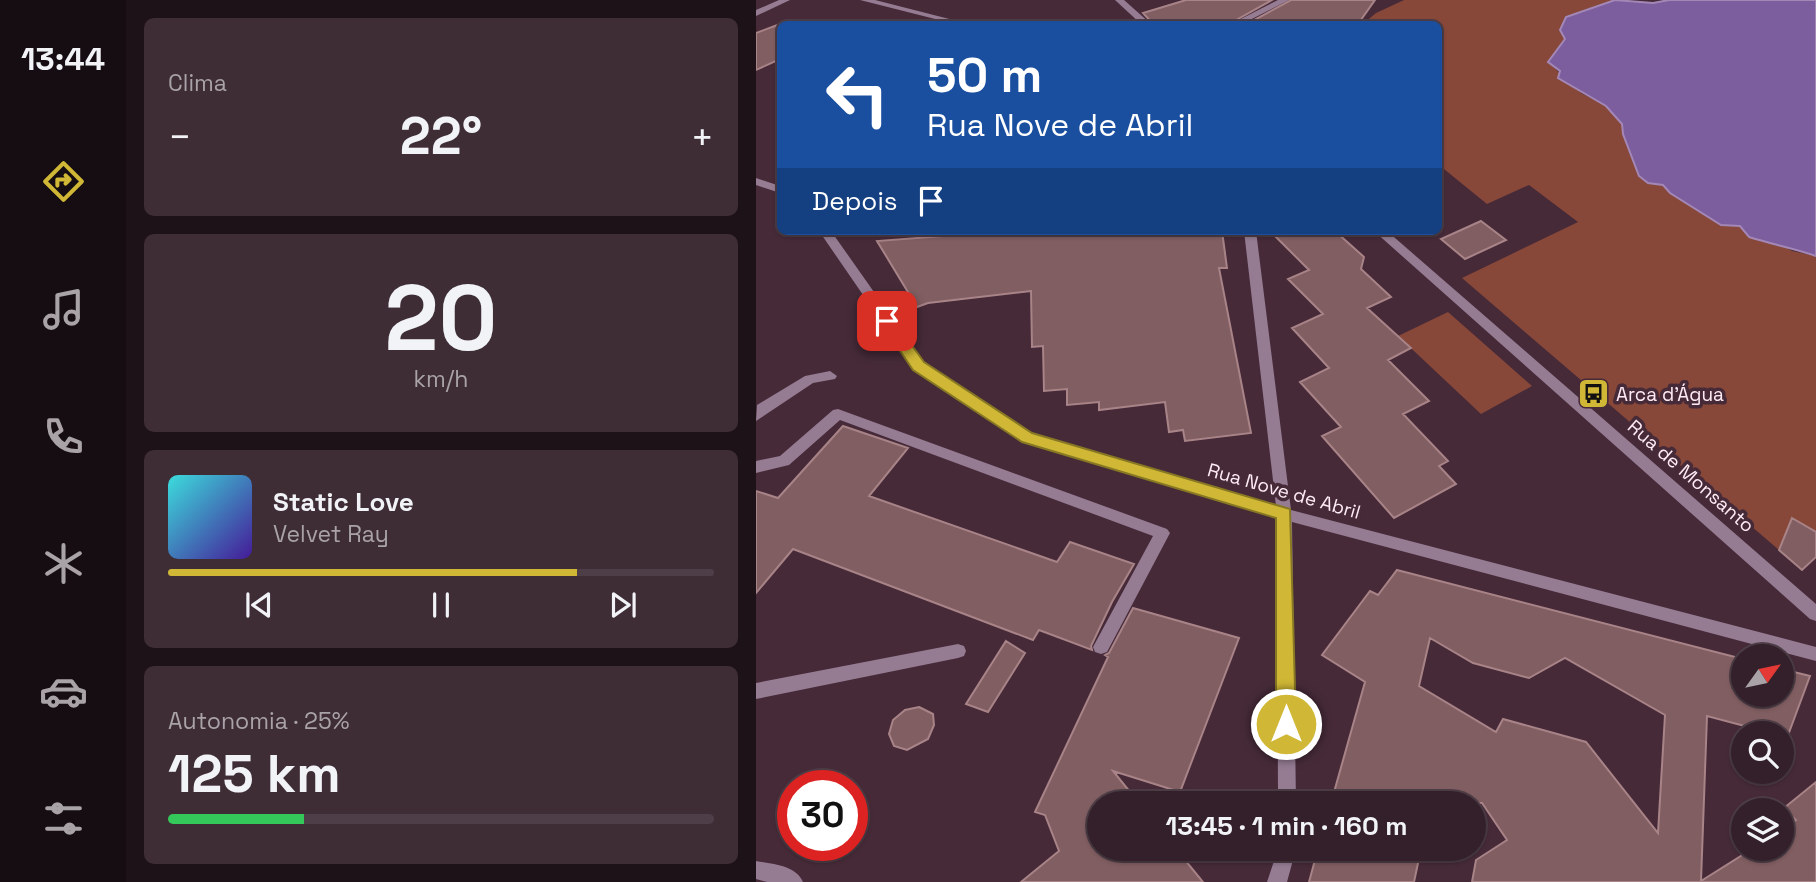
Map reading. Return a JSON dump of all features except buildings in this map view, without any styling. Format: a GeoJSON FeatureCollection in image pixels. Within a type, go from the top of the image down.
{"type":"FeatureCollection","features":[{"type":"Feature","properties":{"kind":"street"},"geometry":{"type":"LineString","coordinates":[[756,13],[786,0]]}},
{"type":"Feature","properties":{"kind":"street"},"geometry":{"type":"LineString","coordinates":[[864,0],[952,21]]}},
{"type":"Feature","properties":{"kind":"street"},"geometry":{"type":"LineString","coordinates":[[1119,0],[1143,21]]}},
{"type":"Feature","properties":{"kind":"street"},"geometry":{"type":"LineString","coordinates":[[1242,21],[1285,0]]}},
{"type":"Feature","properties":{"kind":"street"},"geometry":{"type":"LineString","coordinates":[[756,181],[777,189]]}},
{"type":"Feature","properties":{"kind":"street","name":"Rua Nove de Abril"},"geometry":{"type":"LineString","coordinates":[[828,235],[919,366],[1027,438],[1284,514],[1816,654]]}},
{"type":"Feature","properties":{"kind":"street"},"geometry":{"type":"LineString","coordinates":[[1250,235],[1284,514],[1287,791]]}},
{"type":"Feature","properties":{"kind":"street","name":"Rua de Monsanto"},"geometry":{"type":"LineString","coordinates":[[1385,235],[1816,614]]}},
{"type":"Feature","properties":{"kind":"street"},"geometry":{"type":"LineString","coordinates":[[756,416],[762,409],[810,379],[830,376]]}},
{"type":"Feature","properties":{"kind":"street"},"geometry":{"type":"LineString","coordinates":[[756,467],[784,461],[838,414],[1162,533],[1101,647]]}},
{"type":"Feature","properties":{"kind":"street"},"geometry":{"type":"LineString","coordinates":[[756,691],[958,651]]}},
{"type":"Feature","properties":{"kind":"street"},"geometry":{"type":"LineString","coordinates":[[1277,882],[1283,861]]}},
{"type":"Feature","properties":{"kind":"street"},"geometry":{"type":"LineString","coordinates":[[756,870],[786,877],[793,882]]}},
{"type":"Feature","properties":{"kind":"shaded area"},"geometry":{"type":"Polygon","coordinates":[[[1404,0],[1615,0],[1566,17],[1565,39],[1548,62],[1581,93],[1606,106],[1622,124],[1623,134],[1639,176],[1648,183],[1663,185],[1670,193],[1721,225],[1740,226],[1763,241],[1775,241],[1792,251],[1816,256],[1816,532],[1792,519],[1779,550],[1462,278],[1578,222],[1529,185],[1487,204],[1442,167],[1442,21],[1367,21],[1376,13],[1404,0]]]}},
{"type":"Feature","properties":{"kind":"shaded area"},"geometry":{"type":"Polygon","coordinates":[[[1615,0],[1653,3],[1669,0],[1816,0],[1816,256],[1749,237],[1740,226],[1721,225],[1670,193],[1663,185],[1648,183],[1639,176],[1623,134],[1622,124],[1606,106],[1558,78],[1560,71],[1548,62],[1565,39],[1560,30],[1566,17],[1615,0]]]}},
{"type":"Feature","properties":{"kind":"shaded area"},"geometry":{"type":"Polygon","coordinates":[[[1448,312],[1532,386],[1481,414],[1398,336],[1448,312]]]}},
{"type":"Feature","properties":{"kind":"place","name":"Arca d'Água"},"geometry":{"type":"Point","coordinates":[1593,394]}},
{"type":"Feature","properties":{"kind":"route"},"geometry":{"type":"LineString","coordinates":[[887,321],[919,366],[1027,438],[1284,514],[1286,724]]}}]}
